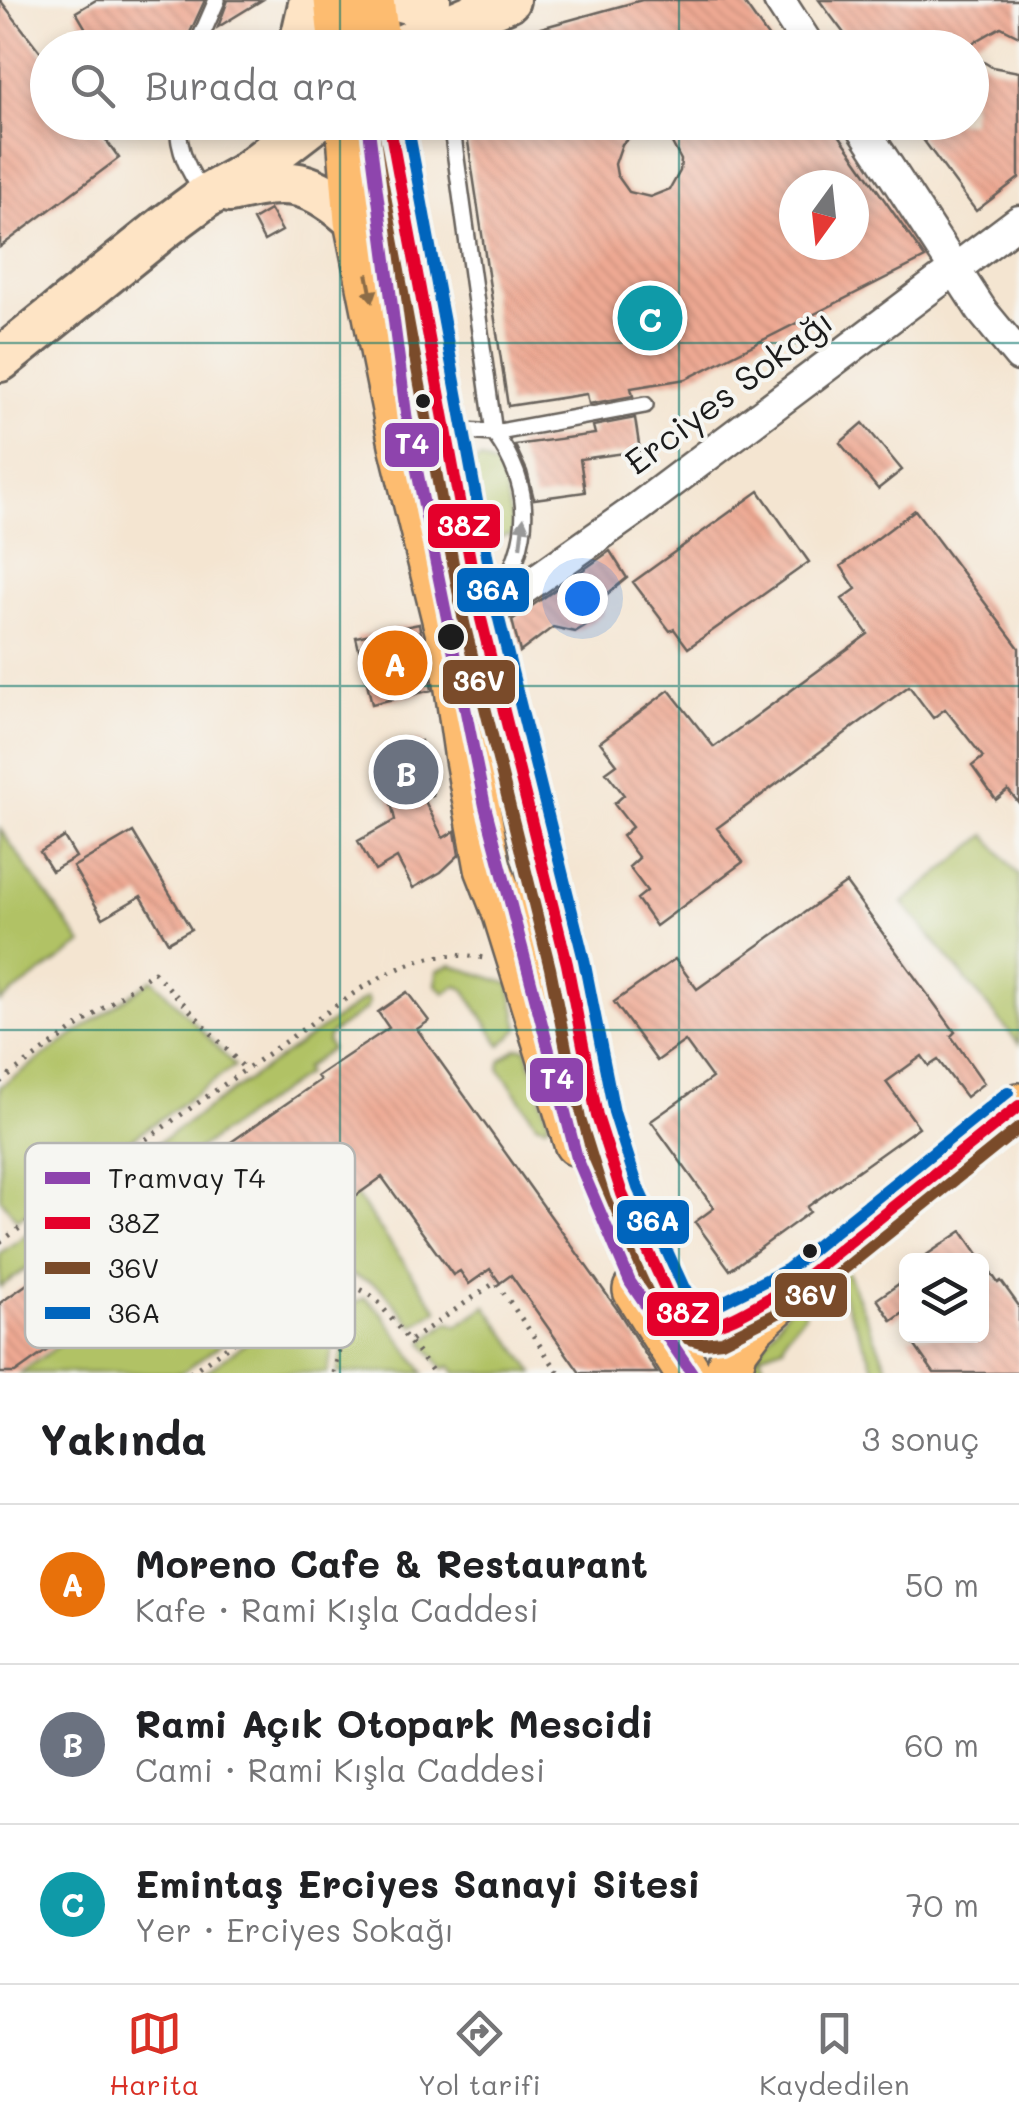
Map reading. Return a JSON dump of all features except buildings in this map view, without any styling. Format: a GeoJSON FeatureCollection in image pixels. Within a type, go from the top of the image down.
{"type":"FeatureCollection","features":[{"type":"Feature","properties":{"kind":"main road"},"geometry":{"type":"LineString","coordinates":[[304,30],[311,0]]}},
{"type":"Feature","properties":{"kind":"main road"},"geometry":{"type":"LineString","coordinates":[[338,0],[340,30]]}},
{"type":"Feature","properties":{"kind":"main road"},"geometry":{"type":"LineString","coordinates":[[370,0],[374,30]]}},
{"type":"Feature","properties":{"kind":"main road"},"geometry":{"type":"LineString","coordinates":[[400,0],[436,25],[508,0]]}},
{"type":"Feature","properties":{"kind":"main road"},"geometry":{"type":"LineString","coordinates":[[206,197],[211,179],[245,140]]}},
{"type":"Feature","properties":{"kind":"main road"},"geometry":{"type":"LineString","coordinates":[[0,360],[206,197],[244,175],[290,140]]}},
{"type":"Feature","properties":{"kind":"main road"},"geometry":{"type":"LineString","coordinates":[[350,140],[357,221],[402,444],[467,633],[567,964],[602,1132],[622,1194],[659,1280],[678,1311],[700,1323],[717,1326],[731,1322],[766,1298],[797,1284]]}},
{"type":"Feature","properties":{"kind":"main road"},"geometry":{"type":"LineString","coordinates":[[392,140],[448,430],[467,633],[468,760],[488,868],[590,1183],[628,1277],[688,1373]]}},
{"type":"Feature","properties":{"kind":"main road"},"geometry":{"type":"LineString","coordinates":[[206,197],[262,182],[302,184],[323,192],[357,221]]}},
{"type":"Feature","properties":{"kind":"main road"},"geometry":{"type":"LineString","coordinates":[[728,1373],[741,1338],[797,1284],[1019,1106]]}},
{"type":"Feature","properties":{"kind":"street"},"geometry":{"type":"LineString","coordinates":[[780,0],[799,30]]}},
{"type":"Feature","properties":{"kind":"street"},"geometry":{"type":"LineString","coordinates":[[871,140],[954,270],[1019,356]]}},
{"type":"Feature","properties":{"kind":"street","name":"Erciyes Sokağı"},"geometry":{"type":"LineString","coordinates":[[467,633],[1019,221]]}},
{"type":"Feature","properties":{"kind":"lane"},"geometry":{"type":"LineString","coordinates":[[204,30],[217,0]]}},
{"type":"Feature","properties":{"kind":"lane"},"geometry":{"type":"LineString","coordinates":[[178,140],[185,166],[206,197]]}},
{"type":"Feature","properties":{"kind":"lane"},"geometry":{"type":"LineString","coordinates":[[453,140],[494,433],[510,456],[520,483],[524,513],[523,540],[499,592],[467,633]]}},
{"type":"Feature","properties":{"kind":"lane"},"geometry":{"type":"LineString","coordinates":[[448,430],[494,433],[645,405]]}},
{"type":"Feature","properties":{"kind":"path"},"geometry":{"type":"LineString","coordinates":[[139,1143],[360,990],[416,959],[459,954],[491,959]]}},
{"type":"Feature","properties":{"kind":"path"},"geometry":{"type":"LineString","coordinates":[[0,1082],[154,972],[245,1069]]}},
{"type":"Feature","properties":{"kind":"path"},"geometry":{"type":"LineString","coordinates":[[1,1240],[25,1223]]}},
{"type":"Feature","properties":{"kind":"path"},"geometry":{"type":"LineString","coordinates":[[411,1340],[496,1282],[559,1373]]}},
{"type":"Feature","properties":{"kind":"path"},"geometry":{"type":"LineString","coordinates":[[355,1288],[376,1298],[434,1373]]}},
{"type":"Feature","properties":{"kind":"path"},"geometry":{"type":"LineString","coordinates":[[190,1373],[226,1348]]}},
{"type":"Feature","properties":{"kind":"path"},"geometry":{"type":"LineString","coordinates":[[334,1373],[339,1348]]}},
{"type":"Feature","properties":{"kind":"green space"},"geometry":{"type":"Polygon","coordinates":[[[480,459],[501,469],[514,534],[488,540],[472,465],[480,459]]]}},
{"type":"Feature","properties":{"kind":"green space"},"geometry":{"type":"Polygon","coordinates":[[[0,829],[82,944],[0,1002],[0,829]]]}},
{"type":"Feature","properties":{"kind":"green space"},"geometry":{"type":"Polygon","coordinates":[[[986,835],[1019,876],[1019,1044],[903,903],[986,835]]]}},
{"type":"Feature","properties":{"kind":"green space"},"geometry":{"type":"Polygon","coordinates":[[[451,965],[510,984],[519,1029],[501,1045],[464,989],[456,986],[445,993],[436,985],[437,971],[451,965]]]}},
{"type":"Feature","properties":{"kind":"green space"},"geometry":{"type":"Polygon","coordinates":[[[153,979],[235,1066],[126,1143],[25,1143],[25,1214],[17,1220],[0,1198],[0,1087],[153,979]]]}},
{"type":"Feature","properties":{"kind":"green space"},"geometry":{"type":"Polygon","coordinates":[[[366,998],[369,1002],[366,1009],[329,1035],[331,1049],[304,1069],[306,1074],[207,1143],[158,1143],[366,998]]]}},
{"type":"Feature","properties":{"kind":"green space"},"geometry":{"type":"Polygon","coordinates":[[[517,1048],[526,1048],[549,1123],[545,1126],[536,1123],[499,1068],[500,1061],[517,1048]]]}},
{"type":"Feature","properties":{"kind":"green space"},"geometry":{"type":"Polygon","coordinates":[[[355,1194],[438,1310],[414,1326],[371,1282],[355,1276],[355,1194]]]}},
{"type":"Feature","properties":{"kind":"green space"},"geometry":{"type":"Polygon","coordinates":[[[25,1236],[25,1270],[0,1287],[0,1253],[25,1236]]]}},
{"type":"Feature","properties":{"kind":"green space"},"geometry":{"type":"Polygon","coordinates":[[[843,1263],[890,1373],[877,1373],[839,1288],[819,1299],[812,1286],[843,1263]]]}},
{"type":"Feature","properties":{"kind":"green space"},"geometry":{"type":"Polygon","coordinates":[[[796,1297],[805,1313],[783,1346],[760,1354],[766,1373],[744,1373],[796,1297]]]}},
{"type":"Feature","properties":{"kind":"green space"},"geometry":{"type":"Polygon","coordinates":[[[365,1298],[381,1312],[424,1373],[337,1373],[343,1348],[355,1348],[355,1302],[365,1298]]]}},
{"type":"Feature","properties":{"kind":"green space"},"geometry":{"type":"Polygon","coordinates":[[[486,1306],[534,1373],[455,1373],[450,1366],[443,1369],[423,1342],[449,1322],[457,1326],[486,1306]]]}},
{"type":"Feature","properties":{"kind":"green space"},"geometry":{"type":"Polygon","coordinates":[[[55,1348],[216,1348],[181,1373],[20,1373],[55,1348]]]}},
{"type":"Feature","properties":{"kind":"green space"},"geometry":{"type":"Polygon","coordinates":[[[239,1348],[333,1348],[327,1373],[204,1373],[239,1348]]]}},
{"type":"Feature","properties":{"kind":"tram line","name":"T4"},"geometry":{"type":"LineString","coordinates":[[370,140],[407,421],[485,806],[577,1158],[630,1282],[692,1373]]}},
{"type":"Feature","properties":{"kind":"transit line","name":"36V"},"geometry":{"type":"LineString","coordinates":[[375,140],[464,623],[550,968],[580,1119],[605,1199],[654,1306],[686,1338],[704,1343],[722,1341],[808,1298],[1019,1128]]}},
{"type":"Feature","properties":{"kind":"transit line","name":"38Z"},"geometry":{"type":"LineString","coordinates":[[392,140],[481,619],[567,964],[597,1116],[622,1194],[669,1297],[682,1313],[706,1326],[729,1319],[797,1284],[1019,1106]]}},
{"type":"Feature","properties":{"kind":"transit line","name":"36A"},"geometry":{"type":"LineString","coordinates":[[410,140],[498,615],[584,960],[614,1112],[638,1188],[684,1288],[702,1306],[713,1307],[788,1269],[1008,1092]]}},
{"type":"Feature","properties":{"kind":"place","name":"Emintaş Erciyes Sanayi Sitesi"},"geometry":{"type":"Point","coordinates":[650,318]}},
{"type":"Feature","properties":{"kind":"place","name":"Moreno Cafe & Restaurant"},"geometry":{"type":"Point","coordinates":[395,663]}},
{"type":"Feature","properties":{"kind":"place","name":"Rami Açık Otopark Mescidi"},"geometry":{"type":"Point","coordinates":[406,772]}}]}
